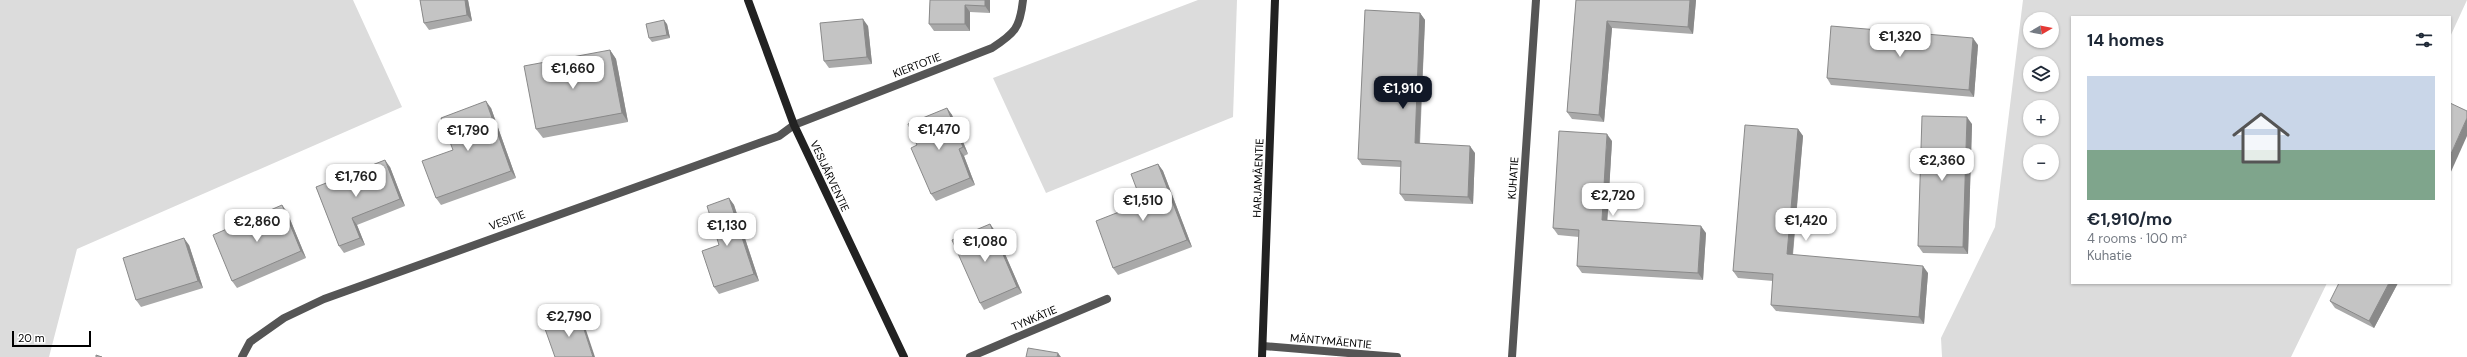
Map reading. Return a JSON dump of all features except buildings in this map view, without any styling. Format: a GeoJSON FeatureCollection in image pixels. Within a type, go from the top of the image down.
{"type":"FeatureCollection","features":[{"type":"Feature","properties":{"kind":"street","name":"VESIJÄRVENTIE"},"geometry":{"type":"LineString","coordinates":[[748,0],[794,125],[904,357]]}},
{"type":"Feature","properties":{"kind":"street","name":"KIERTOTIE"},"geometry":{"type":"LineString","coordinates":[[794,125],[992,48],[1013,34],[1021,19],[1023,0]]}},
{"type":"Feature","properties":{"kind":"street","name":"HARJAMÄENTIE"},"geometry":{"type":"LineString","coordinates":[[1262,357],[1275,0]]}},
{"type":"Feature","properties":{"kind":"street","name":"KUHATIE"},"geometry":{"type":"LineString","coordinates":[[1512,357],[1536,0]]}},
{"type":"Feature","properties":{"kind":"street","name":"VESITIE"},"geometry":{"type":"LineString","coordinates":[[242,357],[250,342],[284,318],[324,299],[778,136],[794,125]]}},
{"type":"Feature","properties":{"kind":"street","name":"TYNKÄTIE"},"geometry":{"type":"LineString","coordinates":[[970,357],[1107,299]]}},
{"type":"Feature","properties":{"kind":"street","name":"MÄNTYMÄENTIE"},"geometry":{"type":"LineString","coordinates":[[1263,346],[1397,357]]}},
{"type":"Feature","properties":{"kind":"shaded area"},"geometry":{"type":"Polygon","coordinates":[[[0,0],[353,0],[402,107],[77,249],[49,357],[0,357],[0,0]]]}},
{"type":"Feature","properties":{"kind":"shaded area"},"geometry":{"type":"Polygon","coordinates":[[[1198,0],[1237,0],[1233,117],[1046,193],[993,78],[1198,0]]]}},
{"type":"Feature","properties":{"kind":"shaded area"},"geometry":{"type":"Polygon","coordinates":[[[2023,0],[2467,0],[2451,35],[2451,16],[2071,16],[2071,284],[2327,284],[2291,357],[1942,357],[1941,338],[1995,227],[2023,0]]]}}]}
